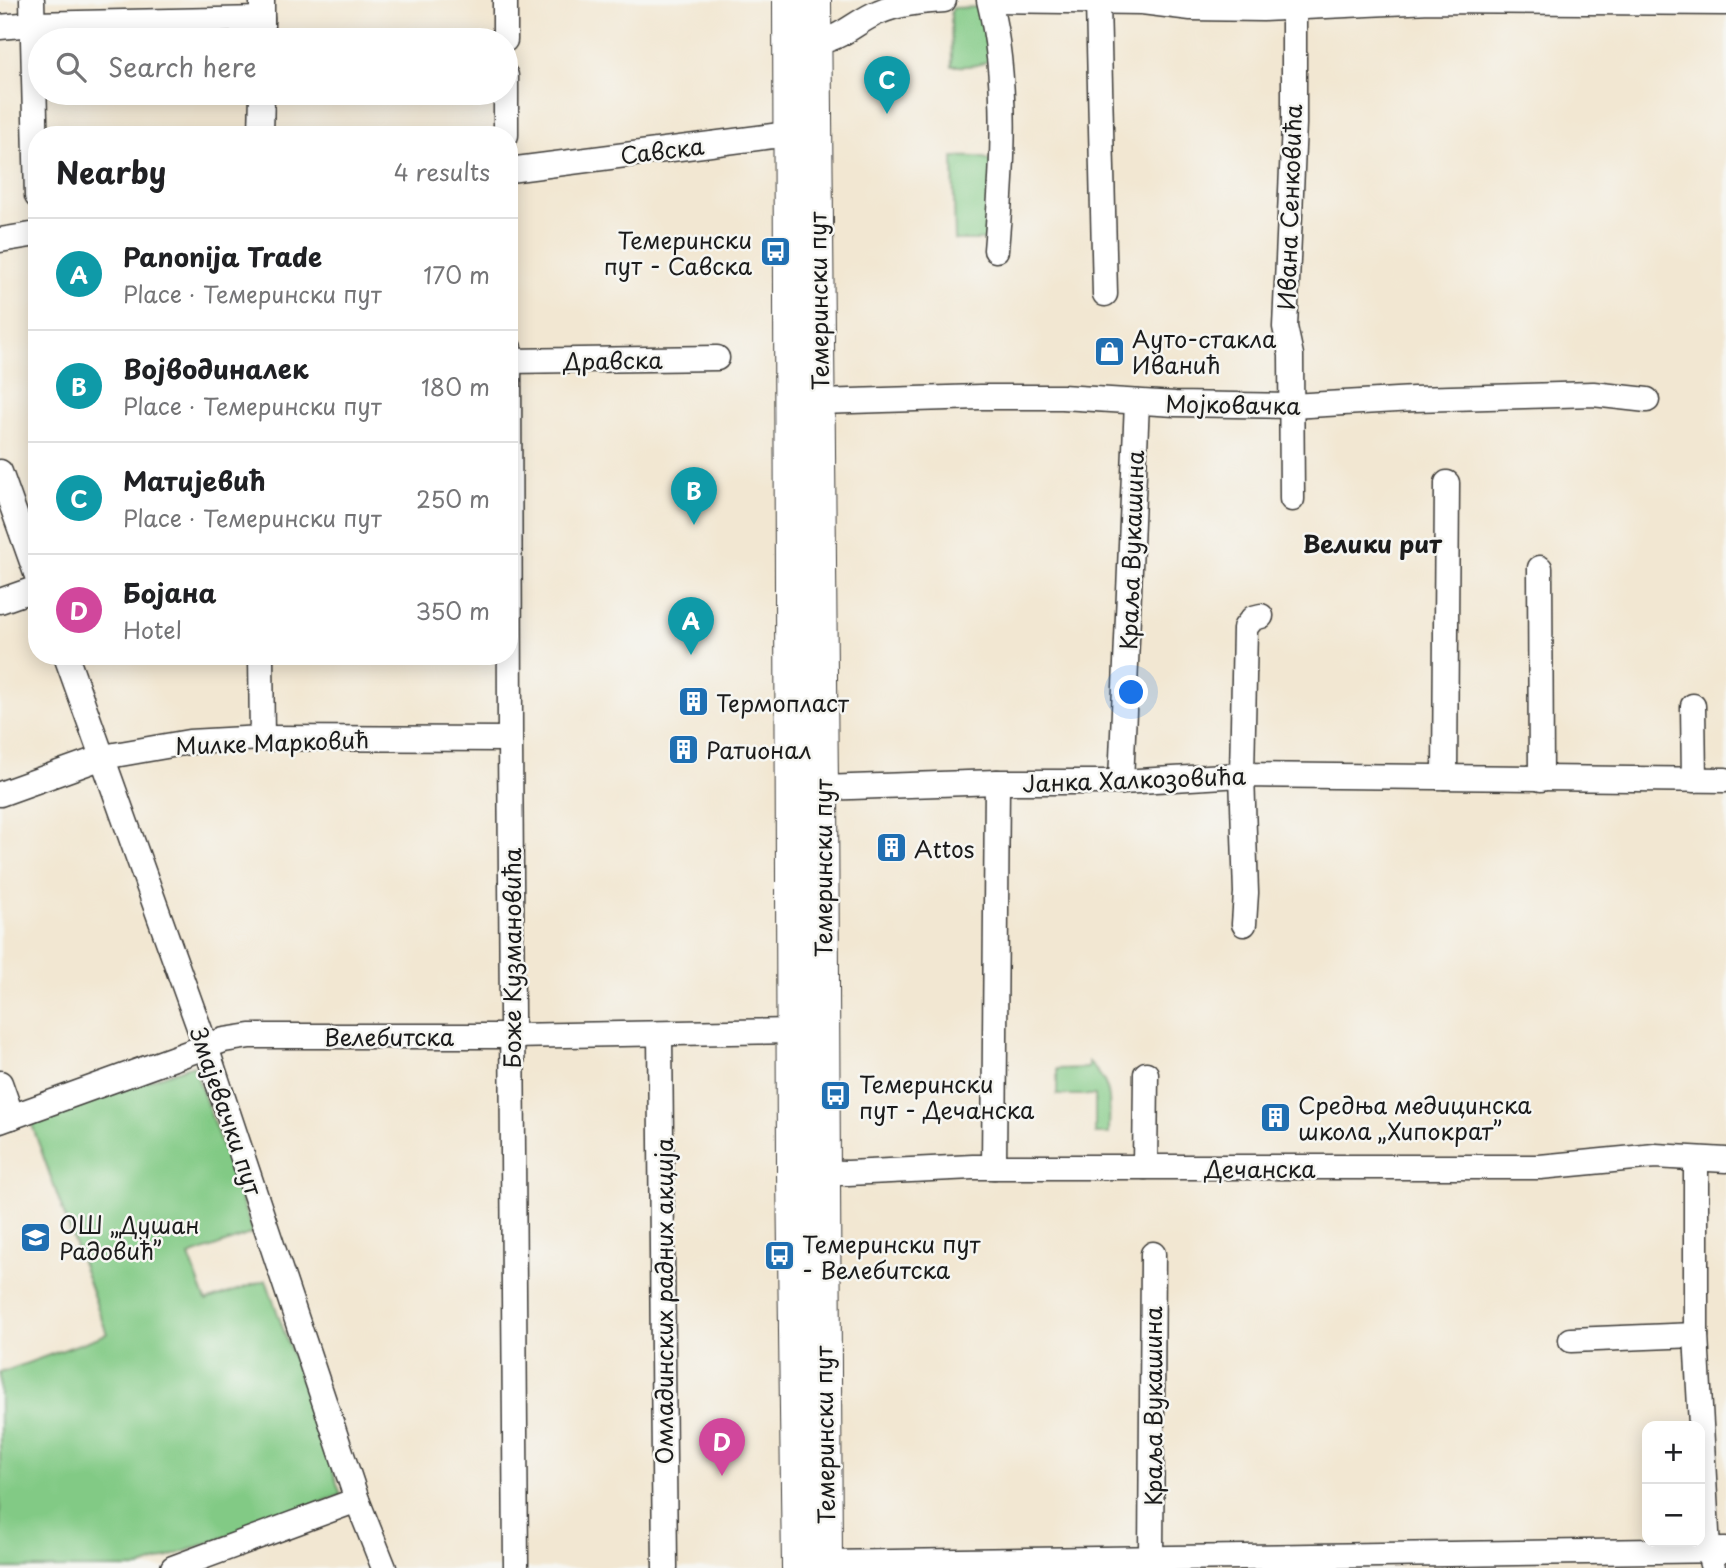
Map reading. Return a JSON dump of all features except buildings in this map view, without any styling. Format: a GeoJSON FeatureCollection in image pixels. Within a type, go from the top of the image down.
{"type":"FeatureCollection","features":[{"type":"Feature","properties":{"kind":"main road","name":"Темерински пут"},"geometry":{"type":"LineString","coordinates":[[789,0],[802,134],[819,402],[822,788],[808,1172],[816,1566]]}},
{"type":"Feature","properties":{"kind":"main road","name":"Темерински пут"},"geometry":{"type":"LineString","coordinates":[[808,1172],[792,1031],[802,134],[816,43],[815,0]]}},
{"type":"Feature","properties":{"kind":"street"},"geometry":{"type":"LineString","coordinates":[[505,0],[505,28]]}},
{"type":"Feature","properties":{"kind":"street"},"geometry":{"type":"LineString","coordinates":[[816,43],[829,41],[862,20],[898,5],[944,0]]}},
{"type":"Feature","properties":{"kind":"street"},"geometry":{"type":"LineString","coordinates":[[989,0],[996,39],[1003,141],[996,250]]}},
{"type":"Feature","properties":{"kind":"street"},"geometry":{"type":"LineString","coordinates":[[998,0],[1098,3],[1142,1],[1191,8],[1430,1],[1726,3]]}},
{"type":"Feature","properties":{"kind":"street"},"geometry":{"type":"LineString","coordinates":[[1098,3],[1105,294]]}},
{"type":"Feature","properties":{"kind":"street","name":"Ивана Сенковића"},"geometry":{"type":"LineString","coordinates":[[1292,499],[1291,355],[1285,327],[1294,124],[1294,7]]}},
{"type":"Feature","properties":{"kind":"street"},"geometry":{"type":"LineString","coordinates":[[0,27],[32,12],[262,20]]}},
{"type":"Feature","properties":{"kind":"street"},"geometry":{"type":"LineString","coordinates":[[35,105],[35,126]]}},
{"type":"Feature","properties":{"kind":"street"},"geometry":{"type":"LineString","coordinates":[[261,126],[262,105]]}},
{"type":"Feature","properties":{"kind":"street"},"geometry":{"type":"LineString","coordinates":[[506,105],[506,126]]}},
{"type":"Feature","properties":{"kind":"street","name":"Савска"},"geometry":{"type":"LineString","coordinates":[[518,169],[802,134]]}},
{"type":"Feature","properties":{"kind":"street"},"geometry":{"type":"LineString","coordinates":[[0,240],[28,235]]}},
{"type":"Feature","properties":{"kind":"street","name":"Дравска"},"geometry":{"type":"LineString","coordinates":[[518,361],[717,358]]}},
{"type":"Feature","properties":{"kind":"street","name":"Мојковачка"},"geometry":{"type":"LineString","coordinates":[[819,402],[1062,397],[1291,406],[1388,400],[1593,394],[1647,401]]}},
{"type":"Feature","properties":{"kind":"street","name":"Краља Вукашина"},"geometry":{"type":"LineString","coordinates":[[1121,782],[1137,402]]}},
{"type":"Feature","properties":{"kind":"street"},"geometry":{"type":"LineString","coordinates":[[0,472],[28,551]]}},
{"type":"Feature","properties":{"kind":"street"},"geometry":{"type":"LineString","coordinates":[[1445,777],[1447,483]]}},
{"type":"Feature","properties":{"kind":"street"},"geometry":{"type":"LineString","coordinates":[[1539,568],[1541,779]]}},
{"type":"Feature","properties":{"kind":"street"},"geometry":{"type":"LineString","coordinates":[[0,601],[28,591]]}},
{"type":"Feature","properties":{"kind":"street"},"geometry":{"type":"LineString","coordinates":[[1244,924],[1244,628],[1253,618],[1261,616]]}},
{"type":"Feature","properties":{"kind":"street","name":"Змајевачки пут"},"geometry":{"type":"LineString","coordinates":[[69,665],[206,1047],[357,1500],[384,1568]]}},
{"type":"Feature","properties":{"kind":"street"},"geometry":{"type":"LineString","coordinates":[[261,665],[262,738]]}},
{"type":"Feature","properties":{"kind":"street","name":"Боже Кузмановића"},"geometry":{"type":"LineString","coordinates":[[510,665],[516,1568]]}},
{"type":"Feature","properties":{"kind":"street"},"geometry":{"type":"LineString","coordinates":[[1693,706],[1694,780]]}},
{"type":"Feature","properties":{"kind":"street","name":"Милке Марковић"},"geometry":{"type":"LineString","coordinates":[[0,794],[103,757],[190,742],[262,738],[510,739]]}},
{"type":"Feature","properties":{"kind":"street","name":"Јанка Халкозовића"},"geometry":{"type":"LineString","coordinates":[[822,788],[998,782],[1121,782],[1242,775],[1726,780]]}},
{"type":"Feature","properties":{"kind":"street"},"geometry":{"type":"LineString","coordinates":[[994,1167],[998,782]]}},
{"type":"Feature","properties":{"kind":"street","name":"Велебитска"},"geometry":{"type":"LineString","coordinates":[[6,1119],[224,1040],[250,1036],[512,1036],[792,1031]]}},
{"type":"Feature","properties":{"kind":"street","name":"Омладинских радних акција"},"geometry":{"type":"LineString","coordinates":[[660,1034],[665,1568]]}},
{"type":"Feature","properties":{"kind":"street"},"geometry":{"type":"LineString","coordinates":[[1145,1167],[1146,1074]]}},
{"type":"Feature","properties":{"kind":"street"},"geometry":{"type":"LineString","coordinates":[[0,1083],[6,1119]]}},
{"type":"Feature","properties":{"kind":"street","name":"Дечанска"},"geometry":{"type":"LineString","coordinates":[[808,1172],[994,1167],[1454,1169],[1540,1167],[1655,1156],[1726,1160]]}},
{"type":"Feature","properties":{"kind":"street"},"geometry":{"type":"LineString","coordinates":[[816,1566],[1151,1558],[1716,1556],[1696,1335],[1696,1159]]}},
{"type":"Feature","properties":{"kind":"street","name":"Краља Вукашина"},"geometry":{"type":"LineString","coordinates":[[1151,1558],[1153,1254]]}},
{"type":"Feature","properties":{"kind":"street"},"geometry":{"type":"LineString","coordinates":[[1571,1340],[1696,1335]]}},
{"type":"Feature","properties":{"kind":"street"},"geometry":{"type":"LineString","coordinates":[[173,1568],[357,1500]]}},
{"type":"Feature","properties":{"kind":"green space"},"geometry":{"type":"Polygon","coordinates":[[[980,7],[992,58],[978,65],[952,66],[951,12],[953,8],[980,7]]]}},
{"type":"Feature","properties":{"kind":"green space"},"geometry":{"type":"Polygon","coordinates":[[[953,157],[981,157],[995,164],[989,240],[955,240],[953,157]]]}},
{"type":"Feature","properties":{"kind":"green space"},"geometry":{"type":"Polygon","coordinates":[[[1088,1062],[1107,1087],[1109,1134],[1095,1134],[1095,1095],[1057,1095],[1057,1069],[1088,1068],[1088,1062]]]}},
{"type":"Feature","properties":{"kind":"green space"},"geometry":{"type":"Polygon","coordinates":[[[193,1065],[253,1233],[189,1256],[206,1301],[266,1280],[341,1495],[139,1568],[0,1568],[0,1373],[107,1334],[31,1122],[193,1065]]]}},
{"type":"Feature","properties":{"kind":"place","name":"Матијевић"},"geometry":{"type":"Point","coordinates":[887,114]}},
{"type":"Feature","properties":{"kind":"place","name":"Темерински пут - Савска"},"geometry":{"type":"Point","coordinates":[775,252]}},
{"type":"Feature","properties":{"kind":"place","name":"Ауто-стакла Иванић"},"geometry":{"type":"Point","coordinates":[1109,351]}},
{"type":"Feature","properties":{"kind":"place","name":"Војводиналек"},"geometry":{"type":"Point","coordinates":[694,525]}},
{"type":"Feature","properties":{"kind":"place","name":"Panonija Trade"},"geometry":{"type":"Point","coordinates":[691,655]}},
{"type":"Feature","properties":{"kind":"place","name":"Термопласт"},"geometry":{"type":"Point","coordinates":[693,702]}},
{"type":"Feature","properties":{"kind":"place","name":"Ратионал"},"geometry":{"type":"Point","coordinates":[683,749]}},
{"type":"Feature","properties":{"kind":"place","name":"Attos"},"geometry":{"type":"Point","coordinates":[891,848]}},
{"type":"Feature","properties":{"kind":"place","name":"Темерински пут - Дечанска"},"geometry":{"type":"Point","coordinates":[836,1096]}},
{"type":"Feature","properties":{"kind":"place","name":"Средња медицинска школа „Хипократ”"},"geometry":{"type":"Point","coordinates":[1275,1117]}},
{"type":"Feature","properties":{"kind":"place","name":"ОШ „Душан Радовић”"},"geometry":{"type":"Point","coordinates":[36,1237]}},
{"type":"Feature","properties":{"kind":"place","name":"Темерински пут - Велебитска"},"geometry":{"type":"Point","coordinates":[779,1256]}},
{"type":"Feature","properties":{"kind":"place","name":"Бојана"},"geometry":{"type":"Point","coordinates":[722,1476]}},
{"type":"Feature","properties":{"kind":"district","name":"Велики рит"},"geometry":{"type":"Point","coordinates":[1372,543]}}]}
